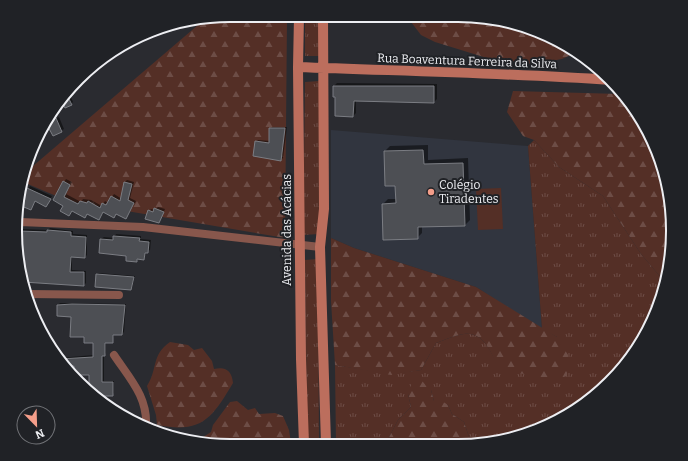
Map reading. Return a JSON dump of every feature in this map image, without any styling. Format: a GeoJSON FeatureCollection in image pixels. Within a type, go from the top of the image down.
{"type":"FeatureCollection","features":[{"type":"Feature","properties":{"kind":"street","name":"Avenida das Acácias"},"geometry":{"type":"LineString","coordinates":[[299,22],[301,359],[304,439]]}},
{"type":"Feature","properties":{"kind":"street"},"geometry":{"type":"LineString","coordinates":[[323,22],[324,188],[320,247],[326,439]]}},
{"type":"Feature","properties":{"kind":"street"},"geometry":{"type":"LineString","coordinates":[[298,66],[323,69]]}},
{"type":"Feature","properties":{"kind":"street","name":"Rua Boaventura Ferreira da Silva"},"geometry":{"type":"LineString","coordinates":[[323,69],[513,73],[601,79]]}},
{"type":"Feature","properties":{"kind":"street"},"geometry":{"type":"LineString","coordinates":[[22,222],[143,228],[320,247]]}},
{"type":"Feature","properties":{"kind":"street"},"geometry":{"type":"LineString","coordinates":[[32,294],[119,295]]}},
{"type":"Feature","properties":{"kind":"street"},"geometry":{"type":"LineString","coordinates":[[114,355],[141,396],[145,405],[146,421]]}},
{"type":"Feature","properties":{"kind":"shaded area","name":"Colégio Tiradentes"},"geometry":{"type":"Polygon","coordinates":[[[331,130],[528,146],[542,329],[476,287],[354,248],[331,238],[331,130]]]}},
{"type":"Feature","properties":{"kind":"green space"},"geometry":{"type":"Polygon","coordinates":[[[217,22],[287,22],[285,238],[68,201],[27,184],[32,167],[198,25],[217,22]]]}},
{"type":"Feature","properties":{"kind":"green space"},"geometry":{"type":"Polygon","coordinates":[[[305,22],[318,22],[319,56],[305,56],[305,22]]]}},
{"type":"Feature","properties":{"kind":"green space"},"geometry":{"type":"Polygon","coordinates":[[[411,22],[471,22],[498,26],[525,33],[570,55],[562,59],[534,64],[487,58],[435,42],[421,35],[411,22]]]}},
{"type":"Feature","properties":{"kind":"green space"},"geometry":{"type":"Polygon","coordinates":[[[319,81],[319,234],[303,235],[305,82],[319,81]]]}},
{"type":"Feature","properties":{"kind":"green space"},"geometry":{"type":"Polygon","coordinates":[[[513,91],[615,94],[638,126],[655,163],[659,177],[666,217],[666,244],[661,277],[641,254],[603,196],[559,167],[534,140],[523,136],[507,112],[513,91]]]}},
{"type":"Feature","properties":{"kind":"green space"},"geometry":{"type":"Polygon","coordinates":[[[534,140],[559,167],[603,196],[641,254],[661,277],[650,310],[631,346],[605,378],[584,396],[562,411],[525,428],[498,435],[470,439],[464,422],[452,414],[448,405],[434,401],[431,390],[408,394],[411,407],[398,420],[388,439],[336,439],[335,365],[391,374],[421,370],[436,343],[457,335],[471,334],[482,339],[490,350],[498,367],[557,337],[542,329],[528,146],[534,140]]]}},
{"type":"Feature","properties":{"kind":"green space"},"geometry":{"type":"Polygon","coordinates":[[[501,188],[503,229],[478,230],[476,189],[501,188]]]}},
{"type":"Feature","properties":{"kind":"green space"},"geometry":{"type":"Polygon","coordinates":[[[331,238],[354,248],[476,287],[557,337],[568,355],[567,376],[550,381],[497,367],[486,344],[481,339],[471,334],[457,335],[436,343],[421,370],[391,375],[335,365],[331,301],[331,238]]]}},
{"type":"Feature","properties":{"kind":"green space"},"geometry":{"type":"Polygon","coordinates":[[[318,259],[319,439],[307,439],[305,260],[318,259]]]}},
{"type":"Feature","properties":{"kind":"green space"},"geometry":{"type":"Polygon","coordinates":[[[170,342],[188,345],[194,350],[202,348],[212,361],[214,369],[222,368],[228,370],[231,375],[233,383],[219,406],[212,414],[195,425],[172,427],[157,425],[156,415],[147,386],[153,374],[157,357],[164,347],[170,342]]]}},
{"type":"Feature","properties":{"kind":"green space"},"geometry":{"type":"Polygon","coordinates":[[[421,380],[431,390],[434,401],[439,399],[448,405],[452,414],[464,422],[470,439],[388,439],[398,420],[411,407],[408,394],[412,382],[421,380]]]}},
{"type":"Feature","properties":{"kind":"green space"},"geometry":{"type":"Polygon","coordinates":[[[237,401],[248,410],[255,408],[259,414],[275,413],[283,416],[289,430],[290,439],[217,439],[203,437],[211,432],[213,425],[230,402],[237,401]]]}},
{"type":"Feature","properties":{"kind":"building"},"geometry":{"type":"Polygon","coordinates":[[[333,86],[434,86],[434,103],[354,101],[353,117],[335,116],[335,97],[333,97],[333,86]]]}},
{"type":"Feature","properties":{"kind":"building"},"geometry":{"type":"Polygon","coordinates":[[[69,99],[72,105],[65,108],[64,106],[69,99]]]}},
{"type":"Feature","properties":{"kind":"building"},"geometry":{"type":"Polygon","coordinates":[[[56,118],[62,132],[53,136],[49,128],[56,118]]]}},
{"type":"Feature","properties":{"kind":"building"},"geometry":{"type":"Polygon","coordinates":[[[269,128],[285,128],[281,161],[253,156],[255,141],[269,143],[269,128]]]}},
{"type":"Feature","properties":{"kind":"building"},"geometry":{"type":"Polygon","coordinates":[[[423,150],[424,164],[463,163],[465,226],[418,227],[418,239],[383,240],[382,204],[396,203],[395,186],[385,186],[384,151],[423,150]]]}},
{"type":"Feature","properties":{"kind":"building"},"geometry":{"type":"Polygon","coordinates":[[[63,181],[70,185],[64,197],[78,204],[80,201],[87,203],[88,201],[100,208],[102,203],[106,205],[111,196],[120,201],[124,182],[132,184],[128,200],[134,203],[126,219],[116,214],[114,218],[103,212],[99,220],[87,214],[85,218],[72,211],[69,216],[60,211],[63,206],[53,200],[63,181]]]}},
{"type":"Feature","properties":{"kind":"building"},"geometry":{"type":"Polygon","coordinates":[[[27,188],[51,199],[46,207],[35,201],[31,210],[23,207],[27,188]]]}},
{"type":"Feature","properties":{"kind":"building"},"geometry":{"type":"Polygon","coordinates":[[[154,208],[164,212],[159,223],[145,219],[148,210],[153,212],[154,208]]]}},
{"type":"Feature","properties":{"kind":"building"},"geometry":{"type":"Polygon","coordinates":[[[47,230],[71,232],[71,236],[86,237],[85,258],[71,257],[70,272],[84,272],[84,286],[29,282],[22,244],[22,231],[47,232],[47,230]]]}},
{"type":"Feature","properties":{"kind":"building"},"geometry":{"type":"Polygon","coordinates":[[[113,236],[140,238],[139,241],[149,242],[148,253],[145,253],[144,260],[137,259],[137,262],[126,261],[126,256],[99,253],[100,239],[113,240],[113,236]]]}},
{"type":"Feature","properties":{"kind":"building"},"geometry":{"type":"Polygon","coordinates":[[[96,274],[134,277],[131,290],[95,287],[96,274]]]}},
{"type":"Feature","properties":{"kind":"building"},"geometry":{"type":"Polygon","coordinates":[[[57,305],[125,305],[122,335],[113,335],[113,343],[105,343],[105,356],[102,356],[102,382],[113,382],[113,396],[104,396],[89,383],[89,375],[80,375],[66,359],[93,357],[93,343],[84,343],[84,337],[70,337],[71,317],[57,316],[57,305]]]}},
{"type":"Feature","properties":{"kind":"place","name":"Colégio Tiradentes"},"geometry":{"type":"Point","coordinates":[431,192]}}]}
